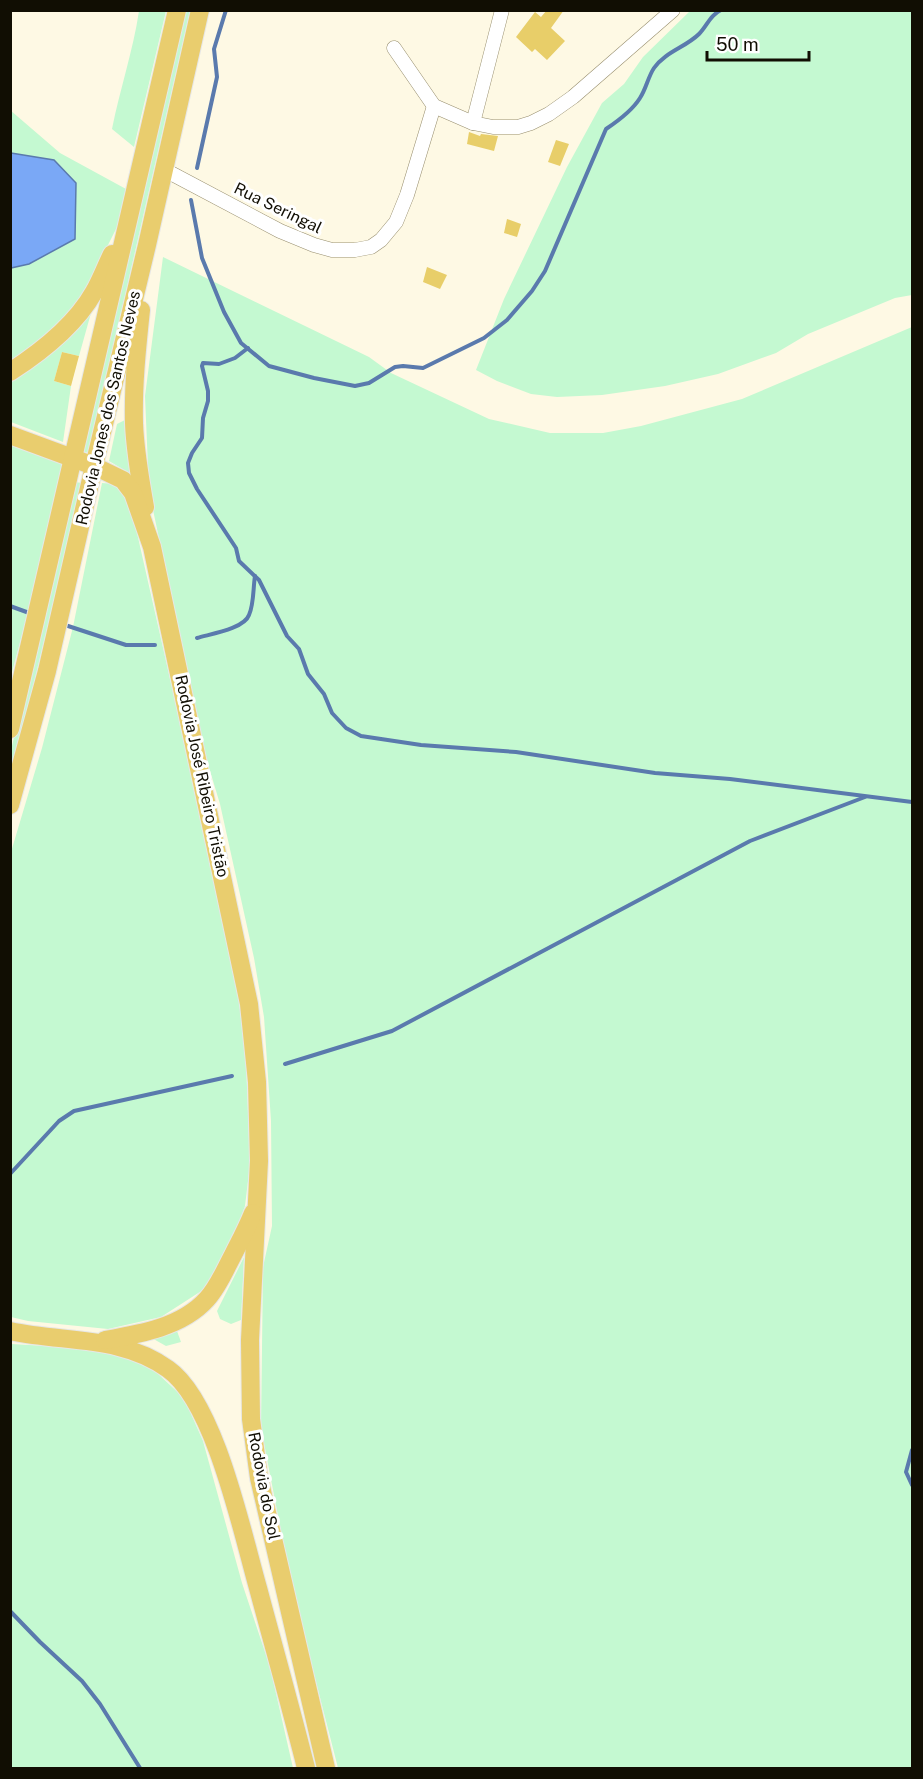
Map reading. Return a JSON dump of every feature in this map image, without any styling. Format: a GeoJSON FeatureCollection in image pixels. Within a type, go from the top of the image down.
{"type":"FeatureCollection","features":[{"type":"Feature","properties":{"kind":"main road","name":"Rodovia Jones dos Santos Neves"},"geometry":{"type":"LineString","coordinates":[[10,729],[177,10]]}},
{"type":"Feature","properties":{"kind":"main road","name":"Rodovia Jones dos Santos Neves"},"geometry":{"type":"LineString","coordinates":[[10,805],[47,671],[200,10]]}},
{"type":"Feature","properties":{"kind":"main road"},"geometry":{"type":"LineString","coordinates":[[10,372],[42,349],[81,309],[93,293],[125,228]]}},
{"type":"Feature","properties":{"kind":"main road"},"geometry":{"type":"LineString","coordinates":[[147,244],[135,370],[134,422],[136,458],[152,547]]}},
{"type":"Feature","properties":{"kind":"main road","name":"Rodovia José Ribeiro Tristão"},"geometry":{"type":"LineString","coordinates":[[10,435],[94,466],[123,480],[133,493],[152,547],[249,1004],[257,1082],[258,1199]]}},
{"type":"Feature","properties":{"kind":"main road"},"geometry":{"type":"LineString","coordinates":[[10,1331],[97,1341],[136,1335],[190,1314],[207,1299],[246,1231],[258,1199]]}},
{"type":"Feature","properties":{"kind":"main road","name":"Rodovia do Sol"},"geometry":{"type":"LineString","coordinates":[[258,1199],[250,1340],[251,1419],[259,1479],[326,1768]]}},
{"type":"Feature","properties":{"kind":"main road","name":"Rodovia do Sol"},"geometry":{"type":"LineString","coordinates":[[97,1341],[141,1353],[170,1370],[190,1393],[219,1451],[286,1686],[306,1768]]}},
{"type":"Feature","properties":{"kind":"street"},"geometry":{"type":"LineString","coordinates":[[473,123],[502,10]]}},
{"type":"Feature","properties":{"kind":"street"},"geometry":{"type":"LineString","coordinates":[[394,48],[434,106],[473,123],[493,127],[518,127],[549,114],[573,97],[674,10]]}},
{"type":"Feature","properties":{"kind":"street","name":"Rua Seringal"},"geometry":{"type":"LineString","coordinates":[[164,168],[280,231],[314,245],[344,250],[371,247],[381,240],[396,222],[407,195],[434,106]]}},
{"type":"Feature","properties":{"kind":"green space"},"geometry":{"type":"Polygon","coordinates":[[[139,11],[166,11],[134,147],[112,129],[139,11]]]}},
{"type":"Feature","properties":{"kind":"green space"},"geometry":{"type":"Polygon","coordinates":[[[183,11],[190,11],[89,453],[82,451],[183,11]]]}},
{"type":"Feature","properties":{"kind":"green space"},"geometry":{"type":"Polygon","coordinates":[[[690,11],[912,11],[912,295],[895,298],[808,334],[776,353],[718,374],[665,386],[602,395],[557,397],[531,394],[476,370],[504,299],[567,167],[602,103],[624,84],[643,57],[690,11]]]}},
{"type":"Feature","properties":{"kind":"green space"},"geometry":{"type":"Polygon","coordinates":[[[10,110],[60,153],[126,189],[119,223],[82,297],[56,328],[11,363],[11,268],[29,264],[54,160],[11,153],[10,110]]]}},
{"type":"Feature","properties":{"kind":"green space"},"geometry":{"type":"Polygon","coordinates":[[[163,257],[369,357],[391,373],[489,419],[550,433],[603,433],[641,426],[742,399],[912,327],[912,1768],[338,1768],[292,1588],[261,1428],[263,1267],[272,1226],[271,1121],[264,1017],[254,958],[220,804],[204,751],[149,491],[145,396],[163,257]]]}},
{"type":"Feature","properties":{"kind":"green space"},"geometry":{"type":"Polygon","coordinates":[[[91,313],[79,356],[62,352],[54,381],[71,386],[63,442],[11,422],[11,380],[74,331],[91,313]]]}},
{"type":"Feature","properties":{"kind":"green space"},"geometry":{"type":"Polygon","coordinates":[[[125,420],[131,474],[109,461],[117,424],[125,420]]]}},
{"type":"Feature","properties":{"kind":"green space"},"geometry":{"type":"Polygon","coordinates":[[[11,443],[59,458],[65,475],[11,676],[11,443]]]}},
{"type":"Feature","properties":{"kind":"green space"},"geometry":{"type":"Polygon","coordinates":[[[75,482],[82,483],[11,778],[11,750],[75,482]]]}},
{"type":"Feature","properties":{"kind":"green space"},"geometry":{"type":"Polygon","coordinates":[[[102,483],[115,484],[130,502],[235,966],[246,1062],[250,1164],[245,1206],[228,1253],[206,1288],[161,1317],[108,1329],[28,1321],[11,1317],[11,852],[42,748],[73,627],[102,483]]]}},
{"type":"Feature","properties":{"kind":"green space"},"geometry":{"type":"Polygon","coordinates":[[[244,1257],[241,1320],[231,1324],[220,1319],[217,1311],[244,1257]]]}},
{"type":"Feature","properties":{"kind":"green space"},"geometry":{"type":"Polygon","coordinates":[[[173,1320],[181,1342],[166,1346],[141,1332],[173,1320]]]}},
{"type":"Feature","properties":{"kind":"green space"},"geometry":{"type":"Polygon","coordinates":[[[11,1344],[117,1350],[156,1372],[184,1398],[203,1441],[242,1583],[270,1667],[293,1768],[11,1768],[11,1344]]]}},
{"type":"Feature","properties":{"kind":"water"},"geometry":{"type":"Polygon","coordinates":[[[11,153],[54,160],[76,183],[75,239],[29,264],[11,268],[11,153]]]}},
{"type":"Feature","properties":{"kind":"building"},"geometry":{"type":"Polygon","coordinates":[[[547,10],[564,10],[551,28],[565,41],[547,60],[535,49],[532,52],[516,37],[535,12],[541,17],[547,10]]]}},
{"type":"Feature","properties":{"kind":"building"},"geometry":{"type":"Polygon","coordinates":[[[469,132],[480,136],[481,134],[498,136],[494,151],[467,144],[469,132]]]}},
{"type":"Feature","properties":{"kind":"building"},"geometry":{"type":"Polygon","coordinates":[[[556,140],[569,144],[560,166],[548,162],[556,140]]]}},
{"type":"Feature","properties":{"kind":"building"},"geometry":{"type":"Polygon","coordinates":[[[507,219],[521,224],[517,237],[504,233],[507,219]]]}},
{"type":"Feature","properties":{"kind":"building"},"geometry":{"type":"Polygon","coordinates":[[[427,267],[447,275],[440,289],[423,282],[427,267]]]}},
{"type":"Feature","properties":{"kind":"building"},"geometry":{"type":"Polygon","coordinates":[[[62,352],[79,356],[71,386],[54,381],[62,352]]]}},
{"type":"Feature","properties":{"kind":"waterway"},"geometry":{"type":"LineString","coordinates":[[197,168],[217,77],[214,49],[226,10]]}},
{"type":"Feature","properties":{"kind":"waterway"},"geometry":{"type":"LineString","coordinates":[[191,200],[202,258],[224,312],[241,343],[269,366],[355,386],[369,383],[395,367],[423,368],[484,338],[507,320],[532,291],[545,271],[606,129],[637,103],[659,62],[694,39],[721,10]]}},
{"type":"Feature","properties":{"kind":"waterway"},"geometry":{"type":"LineString","coordinates":[[248,348],[235,358],[219,364],[203,363],[208,401],[203,418],[202,438],[188,463],[189,473],[236,548],[239,561],[259,580],[287,636],[299,649],[308,674],[324,694],[332,713],[346,728],[361,736],[421,745],[516,752],[655,773],[730,779],[912,802]]}},
{"type":"Feature","properties":{"kind":"waterway"},"geometry":{"type":"LineString","coordinates":[[197,638],[218,633],[246,620],[252,606],[255,576]]}},
{"type":"Feature","properties":{"kind":"waterway"},"geometry":{"type":"LineString","coordinates":[[10,606],[32,614]]}},
{"type":"Feature","properties":{"kind":"waterway"},"geometry":{"type":"LineString","coordinates":[[62,624],[126,645],[155,645]]}},
{"type":"Feature","properties":{"kind":"waterway"},"geometry":{"type":"LineString","coordinates":[[285,1064],[392,1031],[750,841],[865,797]]}},
{"type":"Feature","properties":{"kind":"waterway"},"geometry":{"type":"LineString","coordinates":[[10,1174],[59,1121],[74,1111],[232,1076]]}},
{"type":"Feature","properties":{"kind":"waterway"},"geometry":{"type":"LineString","coordinates":[[912,1450],[906,1472],[912,1485]]}},
{"type":"Feature","properties":{"kind":"waterway"},"geometry":{"type":"LineString","coordinates":[[10,1611],[82,1681],[100,1704],[140,1768]]}}]}
